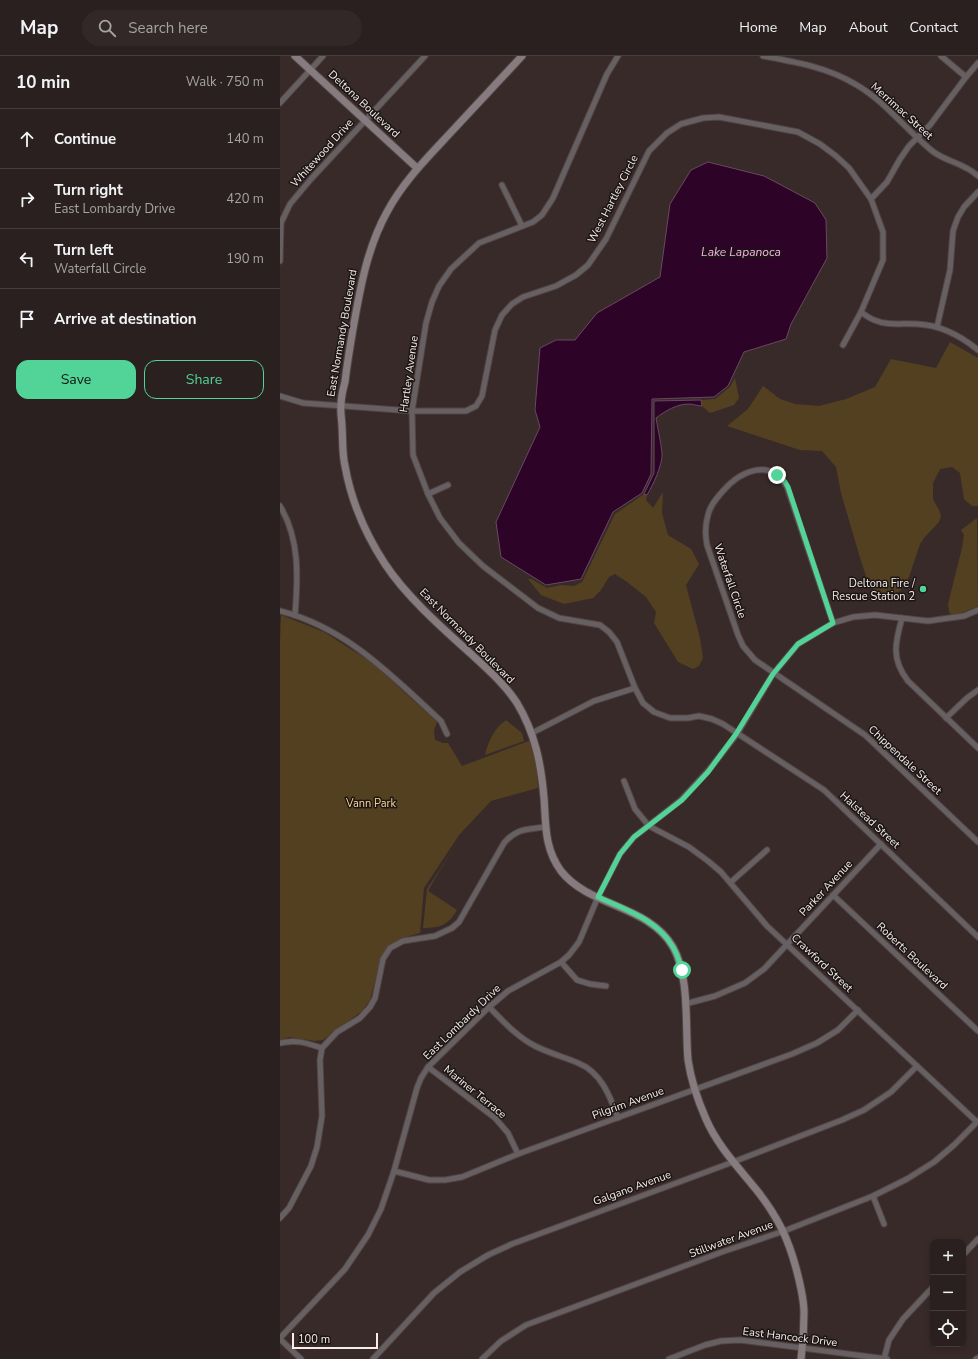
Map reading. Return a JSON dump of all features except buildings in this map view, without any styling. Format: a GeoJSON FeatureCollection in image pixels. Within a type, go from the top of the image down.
{"type":"FeatureCollection","features":[{"type":"Feature","properties":{"kind":"street","name":"Deltona Boulevard"},"geometry":{"type":"LineString","coordinates":[[296,56],[417,168]]}},
{"type":"Feature","properties":{"kind":"street"},"geometry":{"type":"LineString","coordinates":[[280,102],[323,56]]}},
{"type":"Feature","properties":{"kind":"street","name":"Whitewood Drive"},"geometry":{"type":"LineString","coordinates":[[280,261],[282,223],[290,204],[311,179],[425,56]]}},
{"type":"Feature","properties":{"kind":"street","name":"East Normandy Boulevard"},"geometry":{"type":"LineString","coordinates":[[522,56],[417,168],[388,211],[366,262],[358,301],[341,405],[344,461],[349,484],[369,537],[388,568],[413,598],[454,639],[494,675],[511,694],[521,710],[532,733],[537,749],[544,797],[547,840],[555,861],[562,871],[579,887],[641,917],[662,932],[671,944],[682,970],[689,1066],[695,1090],[706,1120],[733,1162],[772,1210],[784,1231],[791,1251],[802,1289],[804,1311],[801,1359]]}},
{"type":"Feature","properties":{"kind":"street","name":"Hartley Avenue"},"geometry":{"type":"LineString","coordinates":[[618,56],[607,74],[554,198],[542,214],[533,222],[480,243],[451,268],[439,286],[432,302],[426,323],[412,411],[413,455],[428,494],[440,518],[459,542],[482,566],[538,608],[559,618],[600,624],[617,642],[635,688],[643,703],[654,712],[670,718],[688,718],[699,716],[712,719],[723,724],[736,734]]}},
{"type":"Feature","properties":{"kind":"street","name":"Merrimac Street"},"geometry":{"type":"LineString","coordinates":[[763,56],[824,70],[856,84],[895,116],[932,152],[961,164],[972,170],[978,176]]}},
{"type":"Feature","properties":{"kind":"street"},"geometry":{"type":"LineString","coordinates":[[941,56],[966,77]]}},
{"type":"Feature","properties":{"kind":"street"},"geometry":{"type":"LineString","coordinates":[[871,199],[887,182],[909,146],[918,139],[930,125],[978,63]]}},
{"type":"Feature","properties":{"kind":"street","name":"West Hartley Circle"},"geometry":{"type":"LineString","coordinates":[[280,396],[303,403],[412,411],[466,411],[476,406],[482,396],[495,330],[502,315],[512,304],[523,297],[556,286],[576,275],[588,265],[606,239],[649,151],[666,133],[681,124],[703,118],[720,117],[798,132],[820,144],[836,156],[849,168],[871,199],[883,232],[884,260],[861,312],[843,345]]}},
{"type":"Feature","properties":{"kind":"street"},"geometry":{"type":"LineString","coordinates":[[502,185],[522,226]]}},
{"type":"Feature","properties":{"kind":"street"},"geometry":{"type":"LineString","coordinates":[[937,327],[950,270],[953,231],[958,217],[964,207],[978,192]]}},
{"type":"Feature","properties":{"kind":"street"},"geometry":{"type":"LineString","coordinates":[[861,312],[874,320],[888,324],[917,324],[937,327],[963,338],[978,350]]}},
{"type":"Feature","properties":{"kind":"street","name":"Waterfall Circle"},"geometry":{"type":"LineString","coordinates":[[773,674],[755,660],[743,646],[707,546],[705,535],[708,514],[714,501],[736,478],[756,469],[764,470],[777,475],[785,482],[788,487],[833,623]]}},
{"type":"Feature","properties":{"kind":"street"},"geometry":{"type":"LineString","coordinates":[[428,494],[448,485]]}},
{"type":"Feature","properties":{"kind":"street"},"geometry":{"type":"LineString","coordinates":[[280,506],[294,541],[298,578],[295,615]]}},
{"type":"Feature","properties":{"kind":"street","name":"East Lombardy Drive"},"geometry":{"type":"LineString","coordinates":[[280,1339],[345,1269],[364,1241],[381,1208],[394,1171],[417,1088],[428,1067],[489,1007],[508,991],[561,962],[569,956],[579,942],[598,897],[620,854],[634,837],[682,800],[708,772],[736,734],[773,674],[798,644],[833,623],[853,617],[875,615],[928,621],[945,620],[964,616],[978,610]]}},
{"type":"Feature","properties":{"kind":"street"},"geometry":{"type":"LineString","coordinates":[[280,611],[295,615],[336,634],[369,656],[441,721],[447,734]]}},
{"type":"Feature","properties":{"kind":"street"},"geometry":{"type":"LineString","coordinates":[[902,618],[895,654],[900,672],[978,748]]}},
{"type":"Feature","properties":{"kind":"street","name":"Chippendale Street"},"geometry":{"type":"LineString","coordinates":[[773,674],[865,735],[978,842]]}},
{"type":"Feature","properties":{"kind":"street"},"geometry":{"type":"LineString","coordinates":[[532,733],[594,701],[635,688]]}},
{"type":"Feature","properties":{"kind":"street"},"geometry":{"type":"LineString","coordinates":[[946,718],[967,698],[978,690]]}},
{"type":"Feature","properties":{"kind":"street","name":"Halstead Street"},"geometry":{"type":"LineString","coordinates":[[736,734],[824,790],[978,937]]}},
{"type":"Feature","properties":{"kind":"street"},"geometry":{"type":"LineString","coordinates":[[624,781],[635,809],[649,826]]}},
{"type":"Feature","properties":{"kind":"street","name":"Crawford Street"},"geometry":{"type":"LineString","coordinates":[[649,826],[689,847],[708,861],[730,882],[756,914],[787,944],[978,1122]]}},
{"type":"Feature","properties":{"kind":"street"},"geometry":{"type":"LineString","coordinates":[[280,1218],[293,1201],[311,1166],[317,1147],[322,1116],[320,1060],[322,1048],[337,1032],[360,1018],[370,1007],[375,998],[383,959],[390,948],[403,941],[435,936],[452,928],[459,922],[504,843],[511,835],[519,831],[545,827]]}},
{"type":"Feature","properties":{"kind":"street","name":"Parker Avenue"},"geometry":{"type":"LineString","coordinates":[[685,1004],[715,996],[745,983],[764,969],[880,844]]}},
{"type":"Feature","properties":{"kind":"street"},"geometry":{"type":"LineString","coordinates":[[730,882],[767,850]]}},
{"type":"Feature","properties":{"kind":"street","name":"Roberts Boulevard"},"geometry":{"type":"LineString","coordinates":[[833,895],[978,1031]]}},
{"type":"Feature","properties":{"kind":"street"},"geometry":{"type":"LineString","coordinates":[[561,962],[578,980],[590,984],[606,986]]}},
{"type":"Feature","properties":{"kind":"street"},"geometry":{"type":"LineString","coordinates":[[489,1007],[520,1037],[535,1046],[579,1063],[590,1070],[599,1079],[608,1093],[618,1118]]}},
{"type":"Feature","properties":{"kind":"street","name":"Pilgrim Avenue"},"geometry":{"type":"LineString","coordinates":[[394,1171],[429,1180],[445,1180],[462,1176],[518,1154],[792,1054],[817,1043],[838,1030],[858,1010]]}},
{"type":"Feature","properties":{"kind":"street"},"geometry":{"type":"LineString","coordinates":[[280,1043],[291,1040],[304,1042],[322,1048]]}},
{"type":"Feature","properties":{"kind":"street","name":"Galgano Avenue"},"geometry":{"type":"LineString","coordinates":[[373,1359],[434,1293],[460,1272],[488,1255],[520,1241],[813,1132],[864,1110],[891,1092],[917,1066]]}},
{"type":"Feature","properties":{"kind":"street","name":"Mariner Terrace"},"geometry":{"type":"LineString","coordinates":[[428,1067],[495,1118],[508,1133],[518,1154]]}},
{"type":"Feature","properties":{"kind":"street","name":"Stillwater Avenue"},"geometry":{"type":"LineString","coordinates":[[482,1359],[501,1341],[526,1325],[722,1252],[784,1231],[873,1196],[907,1179],[934,1162],[978,1122]]}},
{"type":"Feature","properties":{"kind":"street"},"geometry":{"type":"LineString","coordinates":[[873,1196],[884,1224]]}},
{"type":"Feature","properties":{"kind":"street"},"geometry":{"type":"LineString","coordinates":[[966,1252],[978,1239]]}},
{"type":"Feature","properties":{"kind":"street"},"geometry":{"type":"LineString","coordinates":[[884,1359],[889,1340],[903,1319],[930,1290]]}},
{"type":"Feature","properties":{"kind":"street"},"geometry":{"type":"LineString","coordinates":[[280,1339],[301,1359]]}},
{"type":"Feature","properties":{"kind":"street","name":"East Hancock Drive"},"geometry":{"type":"LineString","coordinates":[[670,1359],[721,1341],[740,1340],[887,1359]]}},
{"type":"Feature","properties":{"kind":"street"},"geometry":{"type":"LineString","coordinates":[[685,1353],[687,1359]]}},
{"type":"Feature","properties":{"kind":"green space"},"geometry":{"type":"Polygon","coordinates":[[[950,342],[978,358],[978,506],[972,506],[964,499],[960,473],[952,467],[940,469],[933,483],[933,499],[941,516],[939,522],[920,544],[909,577],[900,591],[889,595],[878,594],[869,585],[861,561],[841,493],[836,467],[822,451],[800,450],[727,426],[748,409],[763,386],[780,399],[795,404],[819,406],[846,399],[875,387],[891,359],[936,368],[950,342]]]}},
{"type":"Feature","properties":{"kind":"green space"},"geometry":{"type":"Polygon","coordinates":[[[735,378],[739,398],[734,405],[710,413],[702,406],[701,400],[715,399],[730,387],[735,378]]]}},
{"type":"Feature","properties":{"kind":"green space"},"geometry":{"type":"Polygon","coordinates":[[[663,492],[662,513],[668,535],[691,549],[699,564],[686,585],[700,638],[703,658],[699,666],[693,669],[678,662],[654,623],[656,612],[646,597],[615,574],[609,577],[601,590],[593,598],[564,604],[541,595],[528,579],[531,579],[547,588],[561,585],[574,586],[582,582],[615,514],[644,494],[647,495],[646,500],[653,508],[663,492]]]}},
{"type":"Feature","properties":{"kind":"green space"},"geometry":{"type":"Polygon","coordinates":[[[977,518],[978,606],[962,613],[952,615],[949,612],[948,604],[962,548],[964,535],[961,530],[977,518]]]}},
{"type":"Feature","properties":{"kind":"green space","name":"Vann Park"},"geometry":{"type":"Polygon","coordinates":[[[281,615],[324,632],[371,662],[437,722],[434,730],[435,740],[448,743],[462,766],[529,741],[536,758],[537,770],[538,788],[491,801],[459,835],[424,888],[420,933],[403,938],[391,944],[381,957],[370,1000],[362,1011],[323,1040],[315,1041],[289,1037],[280,1040],[281,615]]]}},
{"type":"Feature","properties":{"kind":"green space"},"geometry":{"type":"Polygon","coordinates":[[[506,720],[522,733],[524,741],[485,755],[492,736],[498,727],[506,720]]]}},
{"type":"Feature","properties":{"kind":"green space"},"geometry":{"type":"Polygon","coordinates":[[[463,834],[428,891],[457,910],[443,925],[423,928],[427,889],[463,834]]]}},
{"type":"Feature","properties":{"kind":"water","name":"Lake Lapanoca"},"geometry":{"type":"Polygon","coordinates":[[[708,162],[764,176],[815,203],[826,220],[827,258],[791,324],[786,339],[744,352],[728,386],[714,397],[652,399],[651,474],[642,493],[613,512],[581,579],[546,585],[501,557],[496,522],[540,427],[535,410],[540,348],[556,340],[575,340],[597,313],[660,277],[670,204],[691,170],[708,162]]]}},
{"type":"Feature","properties":{"kind":"water"},"geometry":{"type":"Polygon","coordinates":[[[701,400],[702,406],[689,404],[680,405],[667,410],[656,418],[662,458],[652,486],[647,495],[644,494],[654,473],[654,401],[701,400]]]}},
{"type":"Feature","properties":{"kind":"place","name":"Deltona Fire / Rescue Station 2"},"geometry":{"type":"Point","coordinates":[923,589]}},
{"type":"Feature","properties":{"kind":"route"},"geometry":{"type":"LineString","coordinates":[[682,970],[676,953],[662,932],[641,917],[598,897],[620,854],[634,837],[682,800],[708,772],[736,734],[773,674],[798,644],[833,623],[788,487],[777,475]]}}]}
